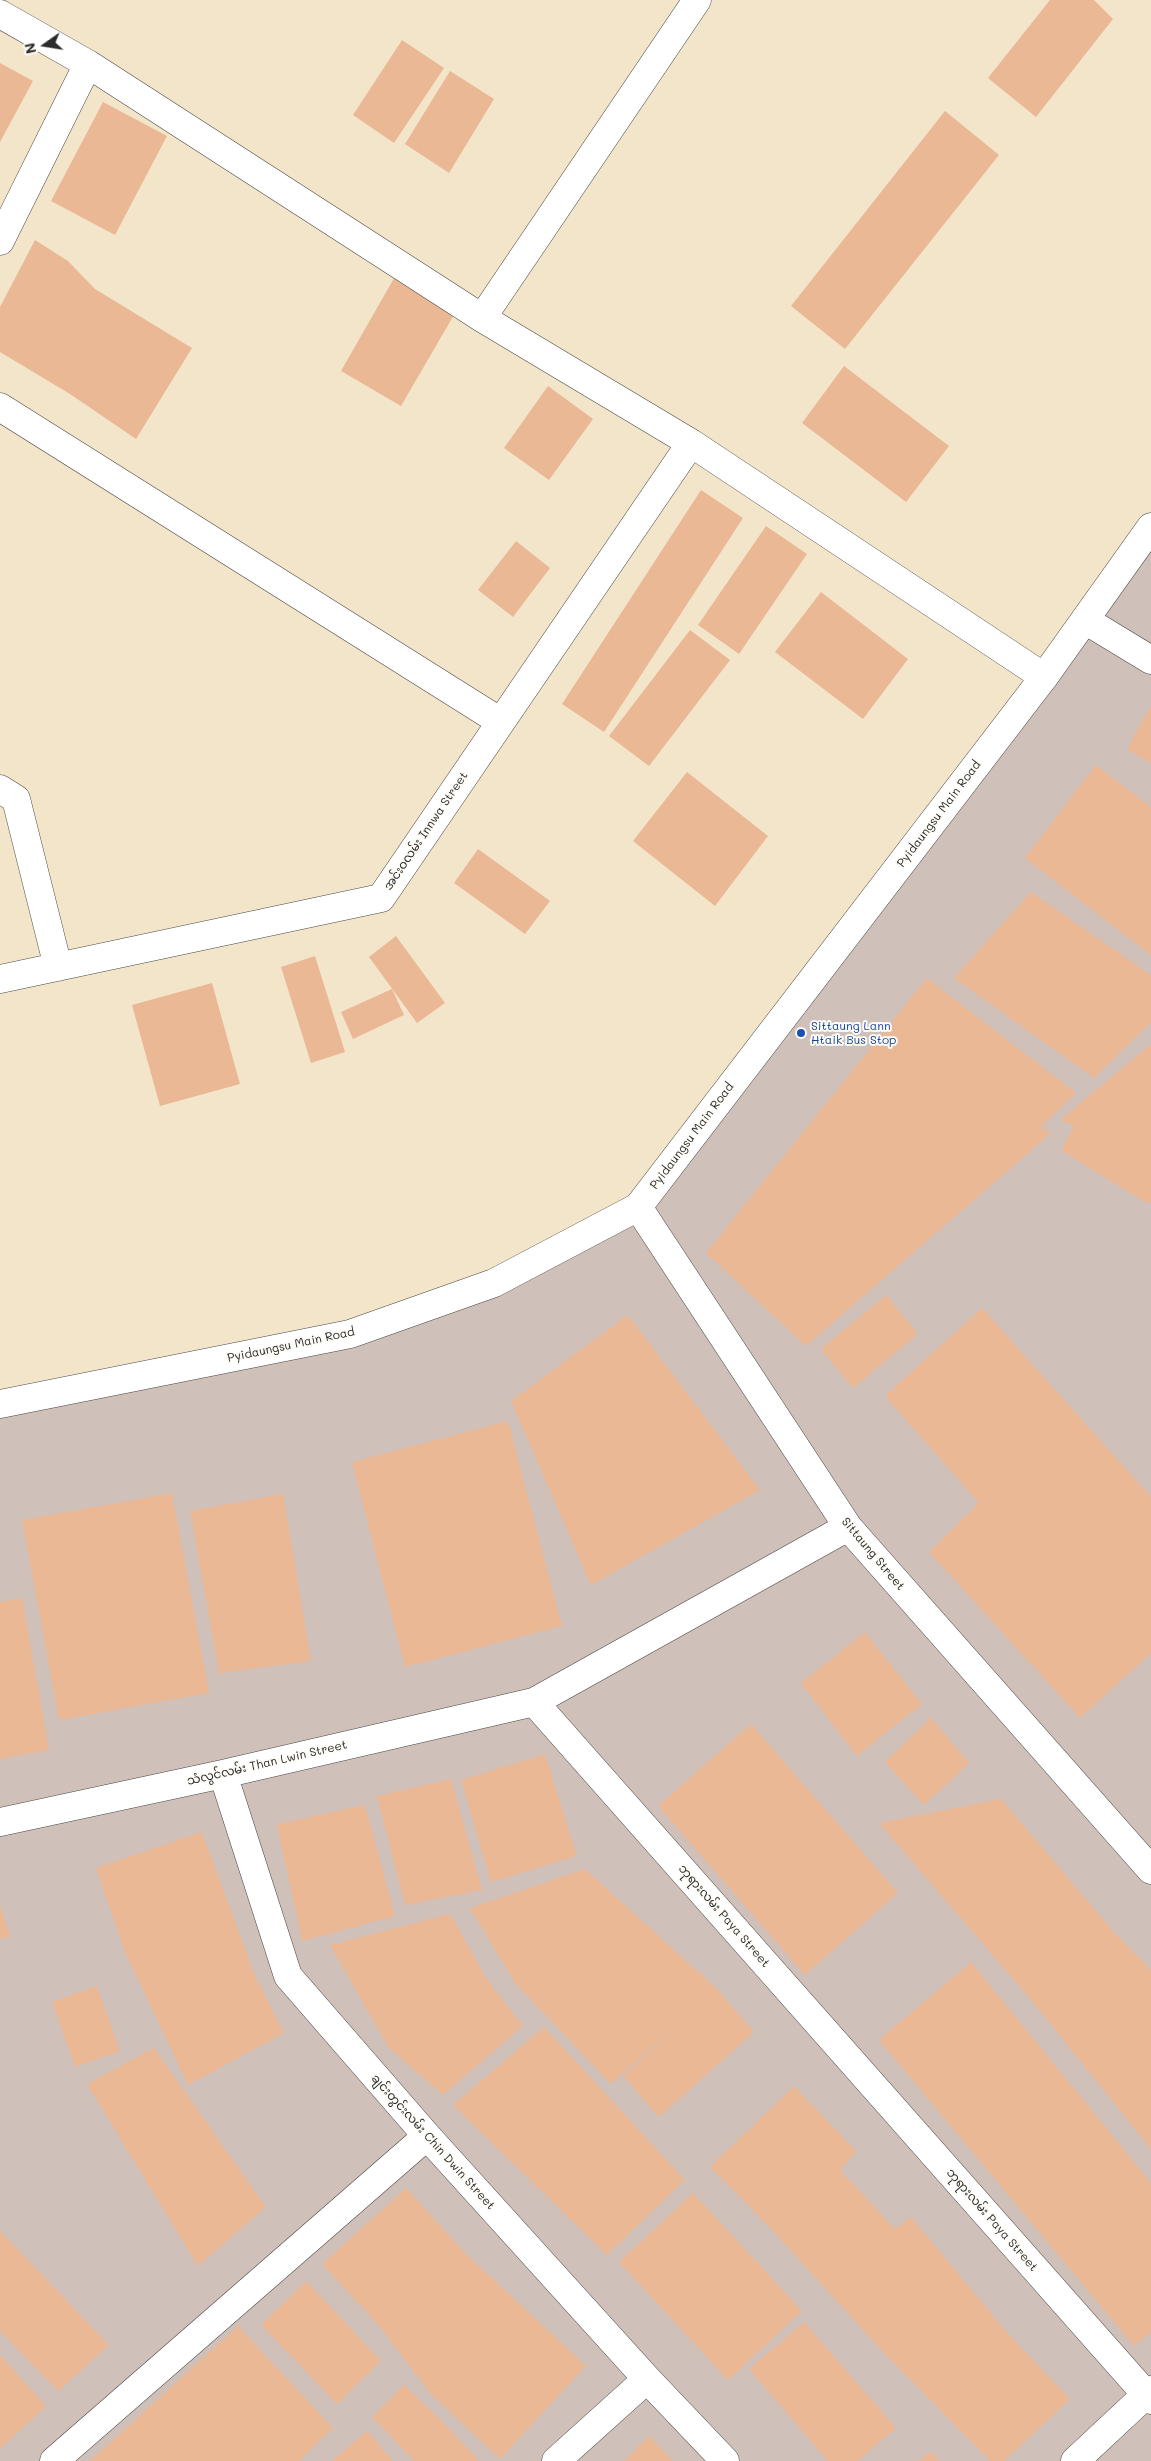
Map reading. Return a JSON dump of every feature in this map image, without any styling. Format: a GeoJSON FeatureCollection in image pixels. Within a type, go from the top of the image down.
{"type":"FeatureCollection","features":[{"type":"Feature","properties":{"kind":"street"},"geometry":{"type":"LineString","coordinates":[[482,318],[697,0]]}},
{"type":"Feature","properties":{"kind":"street"},"geometry":{"type":"LineString","coordinates":[[0,14],[88,64],[482,318],[691,444],[1044,677]]}},
{"type":"Feature","properties":{"kind":"street"},"geometry":{"type":"LineString","coordinates":[[0,241],[88,64]]}},
{"type":"Feature","properties":{"kind":"street"},"geometry":{"type":"LineString","coordinates":[[0,407],[501,722]]}},
{"type":"Feature","properties":{"kind":"street","name":"အင်းဝလမ်း Innwa Street"},"geometry":{"type":"LineString","coordinates":[[0,979],[381,898],[691,444]]}},
{"type":"Feature","properties":{"kind":"street","name":"Pyidaungsu Main Road"},"geometry":{"type":"LineString","coordinates":[[0,1404],[350,1334],[494,1283],[638,1207],[1044,677],[1151,527]]}},
{"type":"Feature","properties":{"kind":"street"},"geometry":{"type":"LineString","coordinates":[[1085,620],[1151,660]]}},
{"type":"Feature","properties":{"kind":"street"},"geometry":{"type":"LineString","coordinates":[[0,789],[16,798],[58,966]]}},
{"type":"Feature","properties":{"kind":"street","name":"Sittaung Street"},"geometry":{"type":"LineString","coordinates":[[638,1207],[848,1528],[1151,1870]]}},
{"type":"Feature","properties":{"kind":"street"},"geometry":{"type":"LineString","coordinates":[[534,1702],[848,1528]]}},
{"type":"Feature","properties":{"kind":"street","name":"သံလွင်လမ်း Than Lwin Street"},"geometry":{"type":"LineString","coordinates":[[0,1822],[222,1774],[534,1702]]}},
{"type":"Feature","properties":{"kind":"street","name":"ဘုရားလမ်း Paya Street"},"geometry":{"type":"LineString","coordinates":[[534,1702],[1149,2395]]}},
{"type":"Feature","properties":{"kind":"street","name":"ချင်းတွင်းလမ်း Chin Dwin Street"},"geometry":{"type":"LineString","coordinates":[[222,1774],[288,1976],[427,2136],[647,2379],[725,2461]]}},
{"type":"Feature","properties":{"kind":"street"},"geometry":{"type":"LineString","coordinates":[[54,2461],[427,2136]]}},
{"type":"Feature","properties":{"kind":"street"},"geometry":{"type":"LineString","coordinates":[[556,2461],[647,2379]]}},
{"type":"Feature","properties":{"kind":"street"},"geometry":{"type":"LineString","coordinates":[[1075,2461],[1149,2395]]}},
{"type":"Feature","properties":{"kind":"shaded area"},"geometry":{"type":"Polygon","coordinates":[[[1151,527],[1151,2461],[0,2461],[0,1404],[350,1334],[638,1207],[1151,527]]]}},
{"type":"Feature","properties":{"kind":"building"},"geometry":{"type":"Polygon","coordinates":[[[1050,0],[1094,0],[1113,19],[1036,117],[988,78],[1050,0]]]}},
{"type":"Feature","properties":{"kind":"building"},"geometry":{"type":"Polygon","coordinates":[[[402,40],[444,68],[394,143],[353,115],[402,40]]]}},
{"type":"Feature","properties":{"kind":"building"},"geometry":{"type":"Polygon","coordinates":[[[0,63],[33,81],[0,142],[0,63]]]}},
{"type":"Feature","properties":{"kind":"building"},"geometry":{"type":"Polygon","coordinates":[[[450,71],[494,99],[449,173],[405,144],[450,71]]]}},
{"type":"Feature","properties":{"kind":"building"},"geometry":{"type":"Polygon","coordinates":[[[103,102],[167,136],[115,235],[51,201],[103,102]]]}},
{"type":"Feature","properties":{"kind":"building"},"geometry":{"type":"Polygon","coordinates":[[[945,111],[999,155],[845,349],[791,306],[945,111]]]}},
{"type":"Feature","properties":{"kind":"building"},"geometry":{"type":"Polygon","coordinates":[[[35,240],[68,261],[95,289],[192,348],[136,439],[70,394],[0,352],[0,307],[35,240]]]}},
{"type":"Feature","properties":{"kind":"building"},"geometry":{"type":"Polygon","coordinates":[[[397,273],[458,308],[401,406],[341,371],[397,273]]]}},
{"type":"Feature","properties":{"kind":"building"},"geometry":{"type":"Polygon","coordinates":[[[844,366],[949,446],[906,502],[802,423],[844,366]]]}},
{"type":"Feature","properties":{"kind":"building"},"geometry":{"type":"Polygon","coordinates":[[[548,386],[593,419],[549,480],[504,448],[548,386]]]}},
{"type":"Feature","properties":{"kind":"building"},"geometry":{"type":"Polygon","coordinates":[[[701,490],[743,518],[604,732],[562,704],[701,490]]]}},
{"type":"Feature","properties":{"kind":"building"},"geometry":{"type":"Polygon","coordinates":[[[766,526],[807,554],[739,654],[698,625],[766,526]]]}},
{"type":"Feature","properties":{"kind":"building"},"geometry":{"type":"Polygon","coordinates":[[[516,541],[550,568],[513,617],[478,590],[516,541]]]}},
{"type":"Feature","properties":{"kind":"building"},"geometry":{"type":"Polygon","coordinates":[[[821,592],[908,659],[863,719],[775,652],[821,592]]]}},
{"type":"Feature","properties":{"kind":"building"},"geometry":{"type":"Polygon","coordinates":[[[690,630],[730,660],[649,766],[609,736],[690,630]]]}},
{"type":"Feature","properties":{"kind":"building"},"geometry":{"type":"Polygon","coordinates":[[[1151,706],[1151,763],[1127,749],[1151,706]]]}},
{"type":"Feature","properties":{"kind":"building"},"geometry":{"type":"Polygon","coordinates":[[[1096,765],[1151,807],[1151,955],[1025,858],[1096,765]]]}},
{"type":"Feature","properties":{"kind":"building"},"geometry":{"type":"Polygon","coordinates":[[[687,772],[768,836],[715,906],[633,841],[687,772]]]}},
{"type":"Feature","properties":{"kind":"building"},"geometry":{"type":"Polygon","coordinates":[[[478,849],[550,901],[525,934],[454,883],[478,849]]]}},
{"type":"Feature","properties":{"kind":"building"},"geometry":{"type":"Polygon","coordinates":[[[1031,892],[1151,975],[1151,1023],[1094,1078],[954,978],[1031,892]]]}},
{"type":"Feature","properties":{"kind":"building"},"geometry":{"type":"Polygon","coordinates":[[[396,936],[445,1003],[417,1023],[369,957],[396,936]]]}},
{"type":"Feature","properties":{"kind":"building"},"geometry":{"type":"Polygon","coordinates":[[[315,956],[345,1052],[311,1063],[281,967],[315,956]]]}},
{"type":"Feature","properties":{"kind":"building"},"geometry":{"type":"Polygon","coordinates":[[[927,978],[1076,1093],[1041,1127],[1051,1133],[806,1346],[706,1253],[927,978]]]}},
{"type":"Feature","properties":{"kind":"building"},"geometry":{"type":"Polygon","coordinates":[[[212,983],[240,1084],[160,1106],[132,1005],[212,983]]]}},
{"type":"Feature","properties":{"kind":"building"},"geometry":{"type":"Polygon","coordinates":[[[392,989],[404,1015],[353,1039],[341,1012],[392,989]]]}},
{"type":"Feature","properties":{"kind":"building"},"geometry":{"type":"Polygon","coordinates":[[[1151,1044],[1151,1201],[1148,1204],[1061,1150],[1074,1126],[1060,1120],[1151,1044]]]}},
{"type":"Feature","properties":{"kind":"building"},"geometry":{"type":"Polygon","coordinates":[[[886,1295],[918,1334],[853,1388],[821,1349],[886,1295]]]}},
{"type":"Feature","properties":{"kind":"building"},"geometry":{"type":"Polygon","coordinates":[[[982,1308],[1151,1497],[1151,1656],[1150,1654],[1080,1718],[929,1552],[979,1503],[885,1396],[982,1308]]]}},
{"type":"Feature","properties":{"kind":"building"},"geometry":{"type":"Polygon","coordinates":[[[628,1315],[760,1490],[591,1585],[511,1401],[628,1315]]]}},
{"type":"Feature","properties":{"kind":"building"},"geometry":{"type":"Polygon","coordinates":[[[508,1421],[562,1626],[405,1667],[352,1462],[508,1421]]]}},
{"type":"Feature","properties":{"kind":"building"},"geometry":{"type":"Polygon","coordinates":[[[172,1493],[209,1693],[59,1720],[22,1520],[172,1493]]]}},
{"type":"Feature","properties":{"kind":"building"},"geometry":{"type":"Polygon","coordinates":[[[283,1494],[311,1661],[219,1673],[190,1511],[283,1494]]]}},
{"type":"Feature","properties":{"kind":"building"},"geometry":{"type":"Polygon","coordinates":[[[22,1598],[49,1750],[0,1759],[0,1602],[22,1598]]]}},
{"type":"Feature","properties":{"kind":"building"},"geometry":{"type":"Polygon","coordinates":[[[865,1632],[922,1704],[857,1756],[801,1683],[865,1632]]]}},
{"type":"Feature","properties":{"kind":"building"},"geometry":{"type":"Polygon","coordinates":[[[931,1718],[969,1763],[924,1805],[885,1762],[931,1718]]]}},
{"type":"Feature","properties":{"kind":"building"},"geometry":{"type":"Polygon","coordinates":[[[751,1724],[898,1893],[805,1975],[658,1806],[751,1724]]]}},
{"type":"Feature","properties":{"kind":"building"},"geometry":{"type":"Polygon","coordinates":[[[545,1754],[577,1856],[491,1882],[461,1780],[545,1754]]]}},
{"type":"Feature","properties":{"kind":"building"},"geometry":{"type":"Polygon","coordinates":[[[451,1779],[482,1890],[405,1905],[377,1796],[451,1779]]]}},
{"type":"Feature","properties":{"kind":"building"},"geometry":{"type":"Polygon","coordinates":[[[1001,1799],[1113,1931],[1151,1970],[1151,2149],[1032,2001],[879,1823],[1001,1799]]]}},
{"type":"Feature","properties":{"kind":"building"},"geometry":{"type":"Polygon","coordinates":[[[365,1805],[395,1916],[302,1941],[277,1824],[365,1805]]]}},
{"type":"Feature","properties":{"kind":"building"},"geometry":{"type":"Polygon","coordinates":[[[202,1832],[255,1976],[284,2033],[188,2085],[125,1952],[96,1868],[202,1832]]]}},
{"type":"Feature","properties":{"kind":"building"},"geometry":{"type":"Polygon","coordinates":[[[585,1869],[718,1990],[754,2032],[659,2117],[623,2076],[682,2022],[611,2084],[515,1983],[470,1908],[585,1869]]]}},
{"type":"Feature","properties":{"kind":"building"},"geometry":{"type":"Polygon","coordinates":[[[0,1904],[10,1937],[0,1939],[0,1904]]]}},
{"type":"Feature","properties":{"kind":"building"},"geometry":{"type":"Polygon","coordinates":[[[450,1914],[486,1978],[523,2026],[443,2095],[389,2048],[330,1945],[450,1914]]]}},
{"type":"Feature","properties":{"kind":"building"},"geometry":{"type":"Polygon","coordinates":[[[971,1962],[1151,2183],[1151,2332],[1134,2346],[879,2040],[971,1962]]]}},
{"type":"Feature","properties":{"kind":"building"},"geometry":{"type":"Polygon","coordinates":[[[97,1986],[120,2051],[75,2067],[52,2002],[97,1986]]]}},
{"type":"Feature","properties":{"kind":"building"},"geometry":{"type":"Polygon","coordinates":[[[544,2027],[685,2180],[607,2255],[453,2105],[544,2027]]]}},
{"type":"Feature","properties":{"kind":"building"},"geometry":{"type":"Polygon","coordinates":[[[154,2048],[266,2207],[198,2266],[87,2084],[154,2048]]]}},
{"type":"Feature","properties":{"kind":"building"},"geometry":{"type":"Polygon","coordinates":[[[794,2086],[856,2151],[840,2170],[895,2229],[911,2217],[1010,2336],[1070,2399],[1004,2461],[990,2461],[883,2352],[774,2232],[710,2167],[794,2086]]]}},
{"type":"Feature","properties":{"kind":"building"},"geometry":{"type":"Polygon","coordinates":[[[406,2188],[463,2251],[586,2366],[500,2459],[431,2394],[380,2327],[322,2264],[406,2188]]]}},
{"type":"Feature","properties":{"kind":"building"},"geometry":{"type":"Polygon","coordinates":[[[693,2193],[802,2311],[728,2380],[619,2262],[693,2193]]]}},
{"type":"Feature","properties":{"kind":"building"},"geometry":{"type":"Polygon","coordinates":[[[0,2231],[109,2345],[58,2391],[0,2331],[0,2231]]]}},
{"type":"Feature","properties":{"kind":"building"},"geometry":{"type":"Polygon","coordinates":[[[306,2281],[381,2361],[337,2404],[261,2325],[306,2281]]]}},
{"type":"Feature","properties":{"kind":"building"},"geometry":{"type":"Polygon","coordinates":[[[804,2322],[896,2428],[858,2461],[828,2461],[749,2369],[804,2322]]]}},
{"type":"Feature","properties":{"kind":"building"},"geometry":{"type":"Polygon","coordinates":[[[238,2326],[333,2428],[299,2461],[90,2461],[238,2326]]]}},
{"type":"Feature","properties":{"kind":"building"},"geometry":{"type":"Polygon","coordinates":[[[0,2355],[46,2406],[0,2449],[0,2355]]]}},
{"type":"Feature","properties":{"kind":"building"},"geometry":{"type":"Polygon","coordinates":[[[404,2385],[442,2421],[479,2461],[414,2461],[372,2417],[404,2385]]]}},
{"type":"Feature","properties":{"kind":"building"},"geometry":{"type":"Polygon","coordinates":[[[367,2431],[393,2461],[332,2461],[367,2431]]]}},
{"type":"Feature","properties":{"kind":"building"},"geometry":{"type":"Polygon","coordinates":[[[649,2436],[673,2461],[624,2461],[649,2436]]]}},
{"type":"Feature","properties":{"kind":"building"},"geometry":{"type":"Polygon","coordinates":[[[931,2451],[939,2461],[919,2461],[931,2451]]]}},
{"type":"Feature","properties":{"kind":"place","name":"Sittaung Lann Htaik Bus Stop"},"geometry":{"type":"Point","coordinates":[801,1033]}}]}
